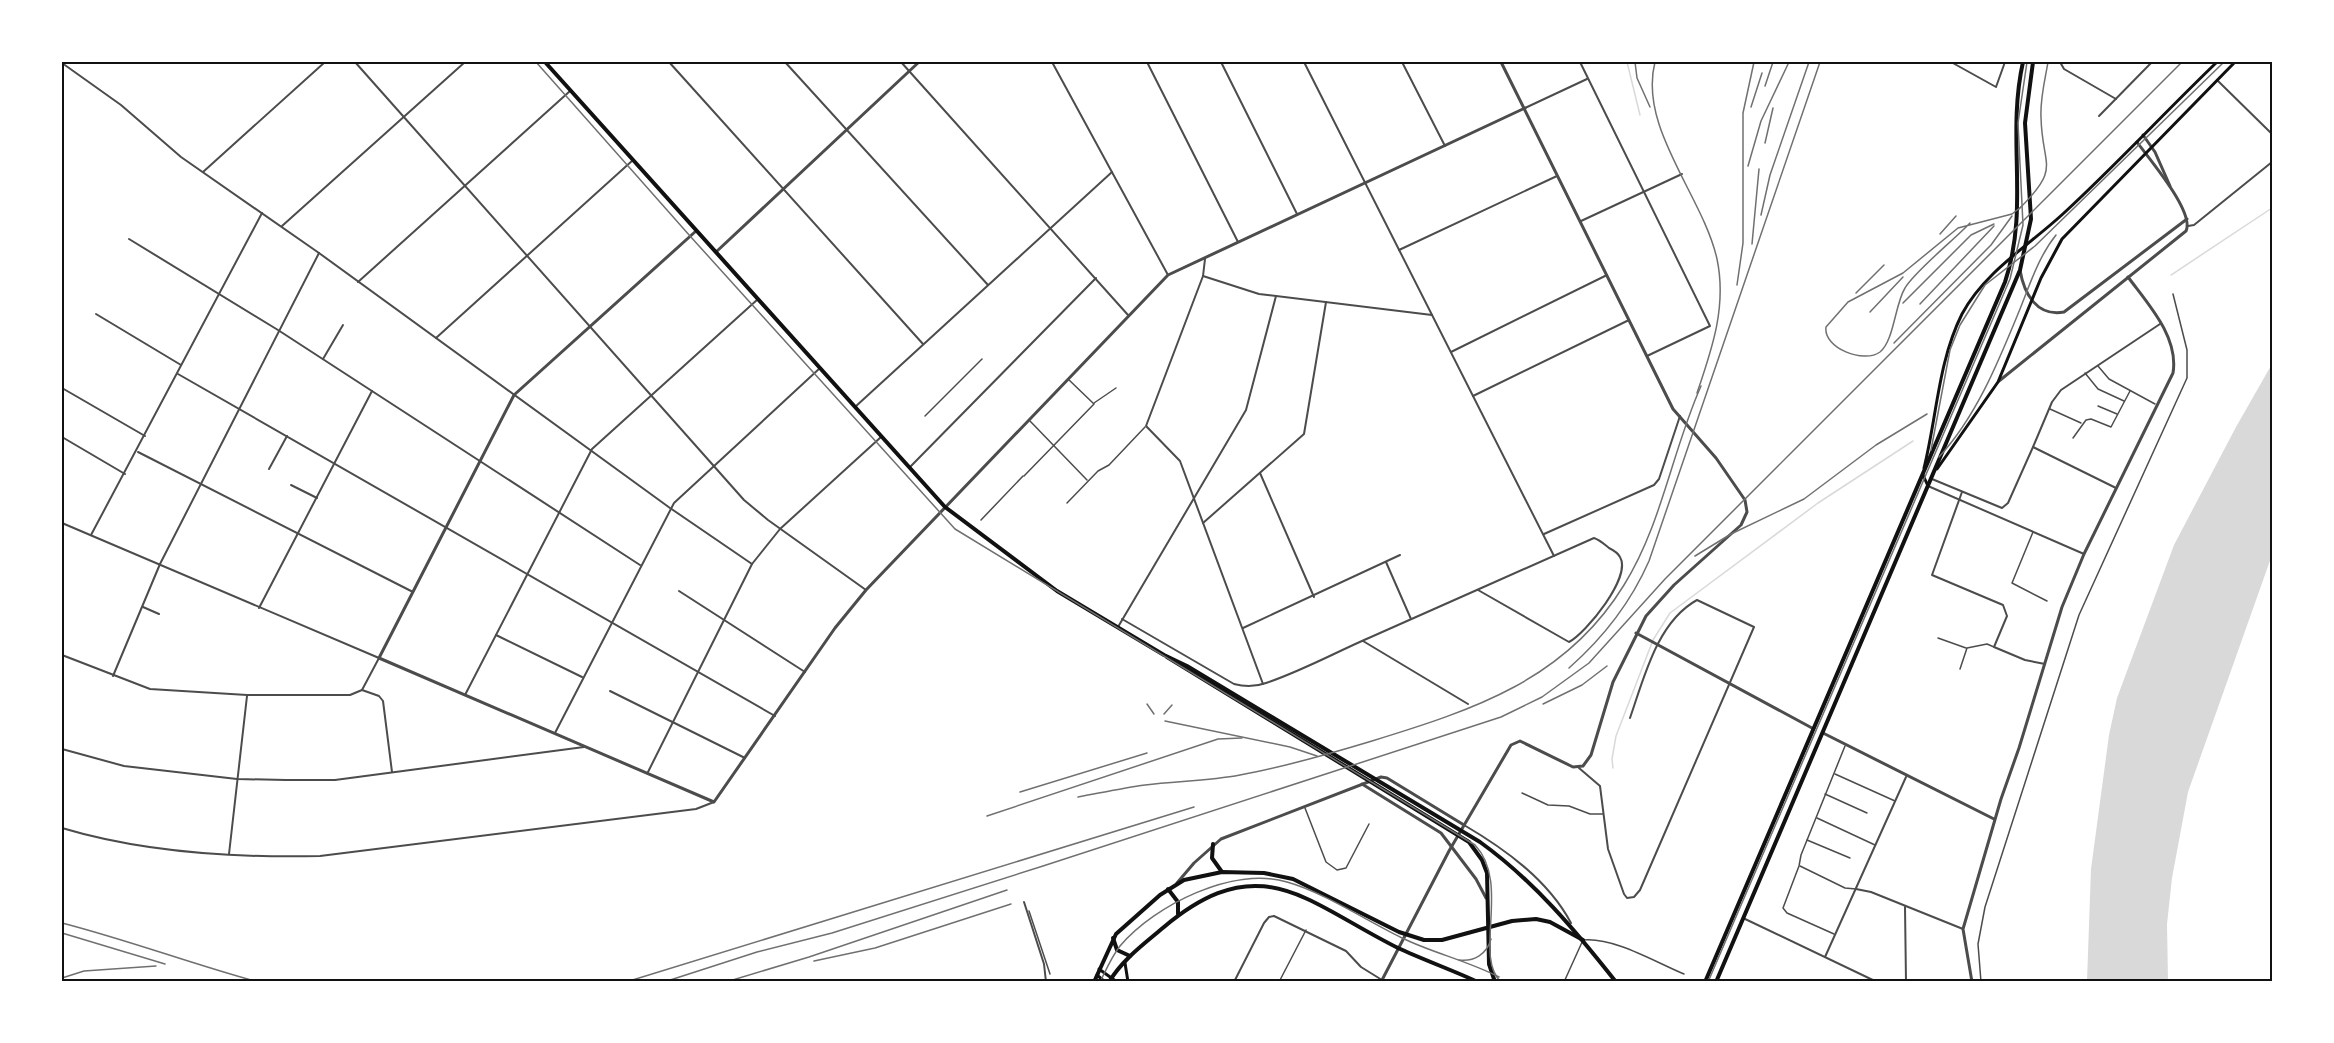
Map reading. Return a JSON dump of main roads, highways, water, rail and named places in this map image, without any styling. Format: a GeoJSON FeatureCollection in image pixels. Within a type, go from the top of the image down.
{"type":"FeatureCollection","features":[{"type":"Feature","properties":{"kind":"main road"},"geometry":{"type":"LineString","coordinates":[[545,62],[945,507],[1049,586],[1164,655],[1185,671],[1464,835],[1513,868],[1570,923],[1616,981]]}},
{"type":"Feature","properties":{"kind":"main road"},"geometry":{"type":"LineString","coordinates":[[1705,981],[2005,282],[2016,245],[2019,203],[2015,158],[2015,121],[2023,62]]}},
{"type":"Feature","properties":{"kind":"main road"},"geometry":{"type":"LineString","coordinates":[[1716,981],[1821,732],[1996,331],[2020,270],[2028,239],[2031,209],[2025,123],[2034,62]]}},
{"type":"Feature","properties":{"kind":"main road"},"geometry":{"type":"LineString","coordinates":[[1928,486],[1924,480],[1924,469],[1944,360],[1954,331],[1969,303],[2000,268],[2065,212],[2217,62]]}},
{"type":"Feature","properties":{"kind":"main road"},"geometry":{"type":"LineString","coordinates":[[1934,473],[1998,382],[2041,278],[2062,239],[2235,62]]}},
{"type":"Feature","properties":{"kind":"main road"},"geometry":{"type":"LineString","coordinates":[[1464,835],[1486,867],[1489,964],[1495,981]]}},
{"type":"Feature","properties":{"kind":"main road"},"geometry":{"type":"LineString","coordinates":[[1214,844],[1212,858],[1222,872]]}},
{"type":"Feature","properties":{"kind":"main road"},"geometry":{"type":"LineString","coordinates":[[1094,981],[1113,938],[1168,889],[1177,883],[1222,872],[1264,873],[1293,879],[1406,934],[1438,941],[1518,920],[1542,920],[1584,940]]}},
{"type":"Feature","properties":{"kind":"main road"},"geometry":{"type":"LineString","coordinates":[[1108,980],[1130,956],[1178,915],[1204,899],[1244,887],[1273,887],[1307,897],[1399,948],[1478,981]]}},
{"type":"Feature","properties":{"kind":"main road"},"geometry":{"type":"LineString","coordinates":[[1168,889],[1178,902],[1178,915]]}},
{"type":"Feature","properties":{"kind":"main road"},"geometry":{"type":"LineString","coordinates":[[1113,938],[1117,951],[1130,956]]}},
{"type":"Feature","properties":{"kind":"main road"},"geometry":{"type":"LineString","coordinates":[[1125,961],[1128,981]]}},
{"type":"Feature","properties":{"kind":"main road"},"geometry":{"type":"LineString","coordinates":[[1099,969],[1108,980]]}},
{"type":"Feature","properties":{"kind":"main road"},"geometry":{"type":"LineString","coordinates":[[1097,975],[1117,981]]}},
{"type":"Feature","properties":{"kind":"waterway"},"geometry":{"type":"LineString","coordinates":[[1627,62],[1640,115]]}},
{"type":"Feature","properties":{"kind":"waterway"},"geometry":{"type":"LineString","coordinates":[[2171,275],[2272,208]]}},
{"type":"Feature","properties":{"kind":"waterway"},"geometry":{"type":"LineString","coordinates":[[1613,768],[1612,759],[1616,736],[1653,640],[1670,613],[1818,503],[1913,441]]}},
{"type":"Feature","properties":{"kind":"tram line"},"geometry":{"type":"LineString","coordinates":[[536,62],[955,529],[1475,845],[1485,861],[1490,879],[1492,898],[1490,955],[1493,970],[1501,982]]}},
{"type":"Feature","properties":{"kind":"tram line"},"geometry":{"type":"LineString","coordinates":[[1708,982],[2010,279],[2023,225],[2018,123],[2027,62]]}},
{"type":"Feature","properties":{"kind":"tram line"},"geometry":{"type":"LineString","coordinates":[[2019,209],[2041,184],[2045,174],[2046,157],[2041,110],[2048,62]]}},
{"type":"Feature","properties":{"kind":"tram line"},"geometry":{"type":"LineString","coordinates":[[1931,450],[1950,350],[1960,325],[1985,285],[2035,246],[2224,62]]}},
{"type":"Feature","properties":{"kind":"tram line"},"geometry":{"type":"LineString","coordinates":[[1970,223],[1963,230],[1926,265],[1905,288],[1888,340],[1880,352],[1873,355],[1855,355],[1846,352],[1831,341],[1826,327],[1848,302],[1903,273],[1958,228],[2012,214],[2021,207]]}},
{"type":"Feature","properties":{"kind":"tram line"},"geometry":{"type":"LineString","coordinates":[[1940,234],[1956,216]]}},
{"type":"Feature","properties":{"kind":"tram line"},"geometry":{"type":"LineString","coordinates":[[1894,343],[1991,245],[2012,216]]}},
{"type":"Feature","properties":{"kind":"tram line"},"geometry":{"type":"LineString","coordinates":[[1903,303],[1971,235],[1994,224]]}},
{"type":"Feature","properties":{"kind":"tram line"},"geometry":{"type":"LineString","coordinates":[[1920,304],[1994,226]]}},
{"type":"Feature","properties":{"kind":"tram line"},"geometry":{"type":"LineString","coordinates":[[1939,457],[1953,441],[1976,406],[2004,348],[2035,270],[2056,235]]}},
{"type":"Feature","properties":{"kind":"tram line"},"geometry":{"type":"LineString","coordinates":[[1856,293],[1884,265]]}},
{"type":"Feature","properties":{"kind":"tram line"},"geometry":{"type":"LineString","coordinates":[[1870,312],[1903,277]]}},
{"type":"Feature","properties":{"kind":"tram line"},"geometry":{"type":"LineString","coordinates":[[1100,982],[1120,946],[1153,916],[1196,893],[1220,884],[1243,879],[1266,878],[1301,887],[1345,907],[1402,938],[1499,977]]}},
{"type":"Feature","properties":{"kind":"tram line"},"geometry":{"type":"LineString","coordinates":[[1459,960],[1470,960],[1479,956],[1491,939]]}},
{"type":"Feature","properties":{"kind":"railway"},"geometry":{"type":"LineString","coordinates":[[1635,62],[1637,78],[1650,107]]}},
{"type":"Feature","properties":{"kind":"railway"},"geometry":{"type":"LineString","coordinates":[[1655,62],[1652,87],[1663,137],[1710,235],[1720,276],[1716,327],[1697,393]]}},
{"type":"Feature","properties":{"kind":"railway"},"geometry":{"type":"LineString","coordinates":[[1737,285],[1743,243],[1743,113],[1754,62]]}},
{"type":"Feature","properties":{"kind":"railway"},"geometry":{"type":"LineString","coordinates":[[1765,86],[1773,62]]}},
{"type":"Feature","properties":{"kind":"railway"},"geometry":{"type":"LineString","coordinates":[[1748,166],[1761,121],[1789,62]]}},
{"type":"Feature","properties":{"kind":"railway"},"geometry":{"type":"LineString","coordinates":[[1761,215],[1770,175],[1809,62]]}},
{"type":"Feature","properties":{"kind":"railway"},"geometry":{"type":"LineString","coordinates":[[1569,668],[1615,619],[1634,591],[1649,561],[1820,62]]}},
{"type":"Feature","properties":{"kind":"railway"},"geometry":{"type":"LineString","coordinates":[[664,982],[757,952],[832,933],[1043,866],[1501,717],[1542,697],[1589,663],[1665,579],[2182,62]]}},
{"type":"Feature","properties":{"kind":"railway"},"geometry":{"type":"LineString","coordinates":[[1751,107],[1762,73]]}},
{"type":"Feature","properties":{"kind":"railway"},"geometry":{"type":"LineString","coordinates":[[1765,143],[1773,108]]}},
{"type":"Feature","properties":{"kind":"railway"},"geometry":{"type":"LineString","coordinates":[[1752,244],[1759,169]]}},
{"type":"Feature","properties":{"kind":"railway"},"geometry":{"type":"LineString","coordinates":[[1078,797],[1145,785],[1228,777],[1323,755],[1446,717],[1514,687],[1545,668],[1574,645],[1601,618],[1637,562],[1701,386]]}},
{"type":"Feature","properties":{"kind":"railway"},"geometry":{"type":"LineString","coordinates":[[1695,556],[1731,534],[1804,499],[1876,445],[1927,414]]}},
{"type":"Feature","properties":{"kind":"railway"},"geometry":{"type":"LineString","coordinates":[[1543,704],[1582,685],[1607,666]]}},
{"type":"Feature","properties":{"kind":"railway"},"geometry":{"type":"LineString","coordinates":[[1147,704],[1154,714]]}},
{"type":"Feature","properties":{"kind":"railway"},"geometry":{"type":"LineString","coordinates":[[1164,714],[1172,705]]}},
{"type":"Feature","properties":{"kind":"railway"},"geometry":{"type":"LineString","coordinates":[[1165,721],[1290,747],[1317,756]]}},
{"type":"Feature","properties":{"kind":"railway"},"geometry":{"type":"LineString","coordinates":[[987,816],[1218,739],[1242,738]]}},
{"type":"Feature","properties":{"kind":"railway"},"geometry":{"type":"LineString","coordinates":[[1020,792],[1147,753]]}},
{"type":"Feature","properties":{"kind":"railway"},"geometry":{"type":"LineString","coordinates":[[626,982],[1194,807]]}},
{"type":"Feature","properties":{"kind":"railway"},"geometry":{"type":"LineString","coordinates":[[726,982],[809,957],[1007,890]]}},
{"type":"Feature","properties":{"kind":"railway"},"geometry":{"type":"LineString","coordinates":[[814,961],[875,948],[1011,904]]}},
{"type":"Feature","properties":{"kind":"railway"},"geometry":{"type":"LineString","coordinates":[[62,923],[258,982]]}},
{"type":"Feature","properties":{"kind":"railway"},"geometry":{"type":"LineString","coordinates":[[62,933],[165,964]]}},
{"type":"Feature","properties":{"kind":"railway"},"geometry":{"type":"LineString","coordinates":[[62,978],[84,971],[156,966]]}}]}
